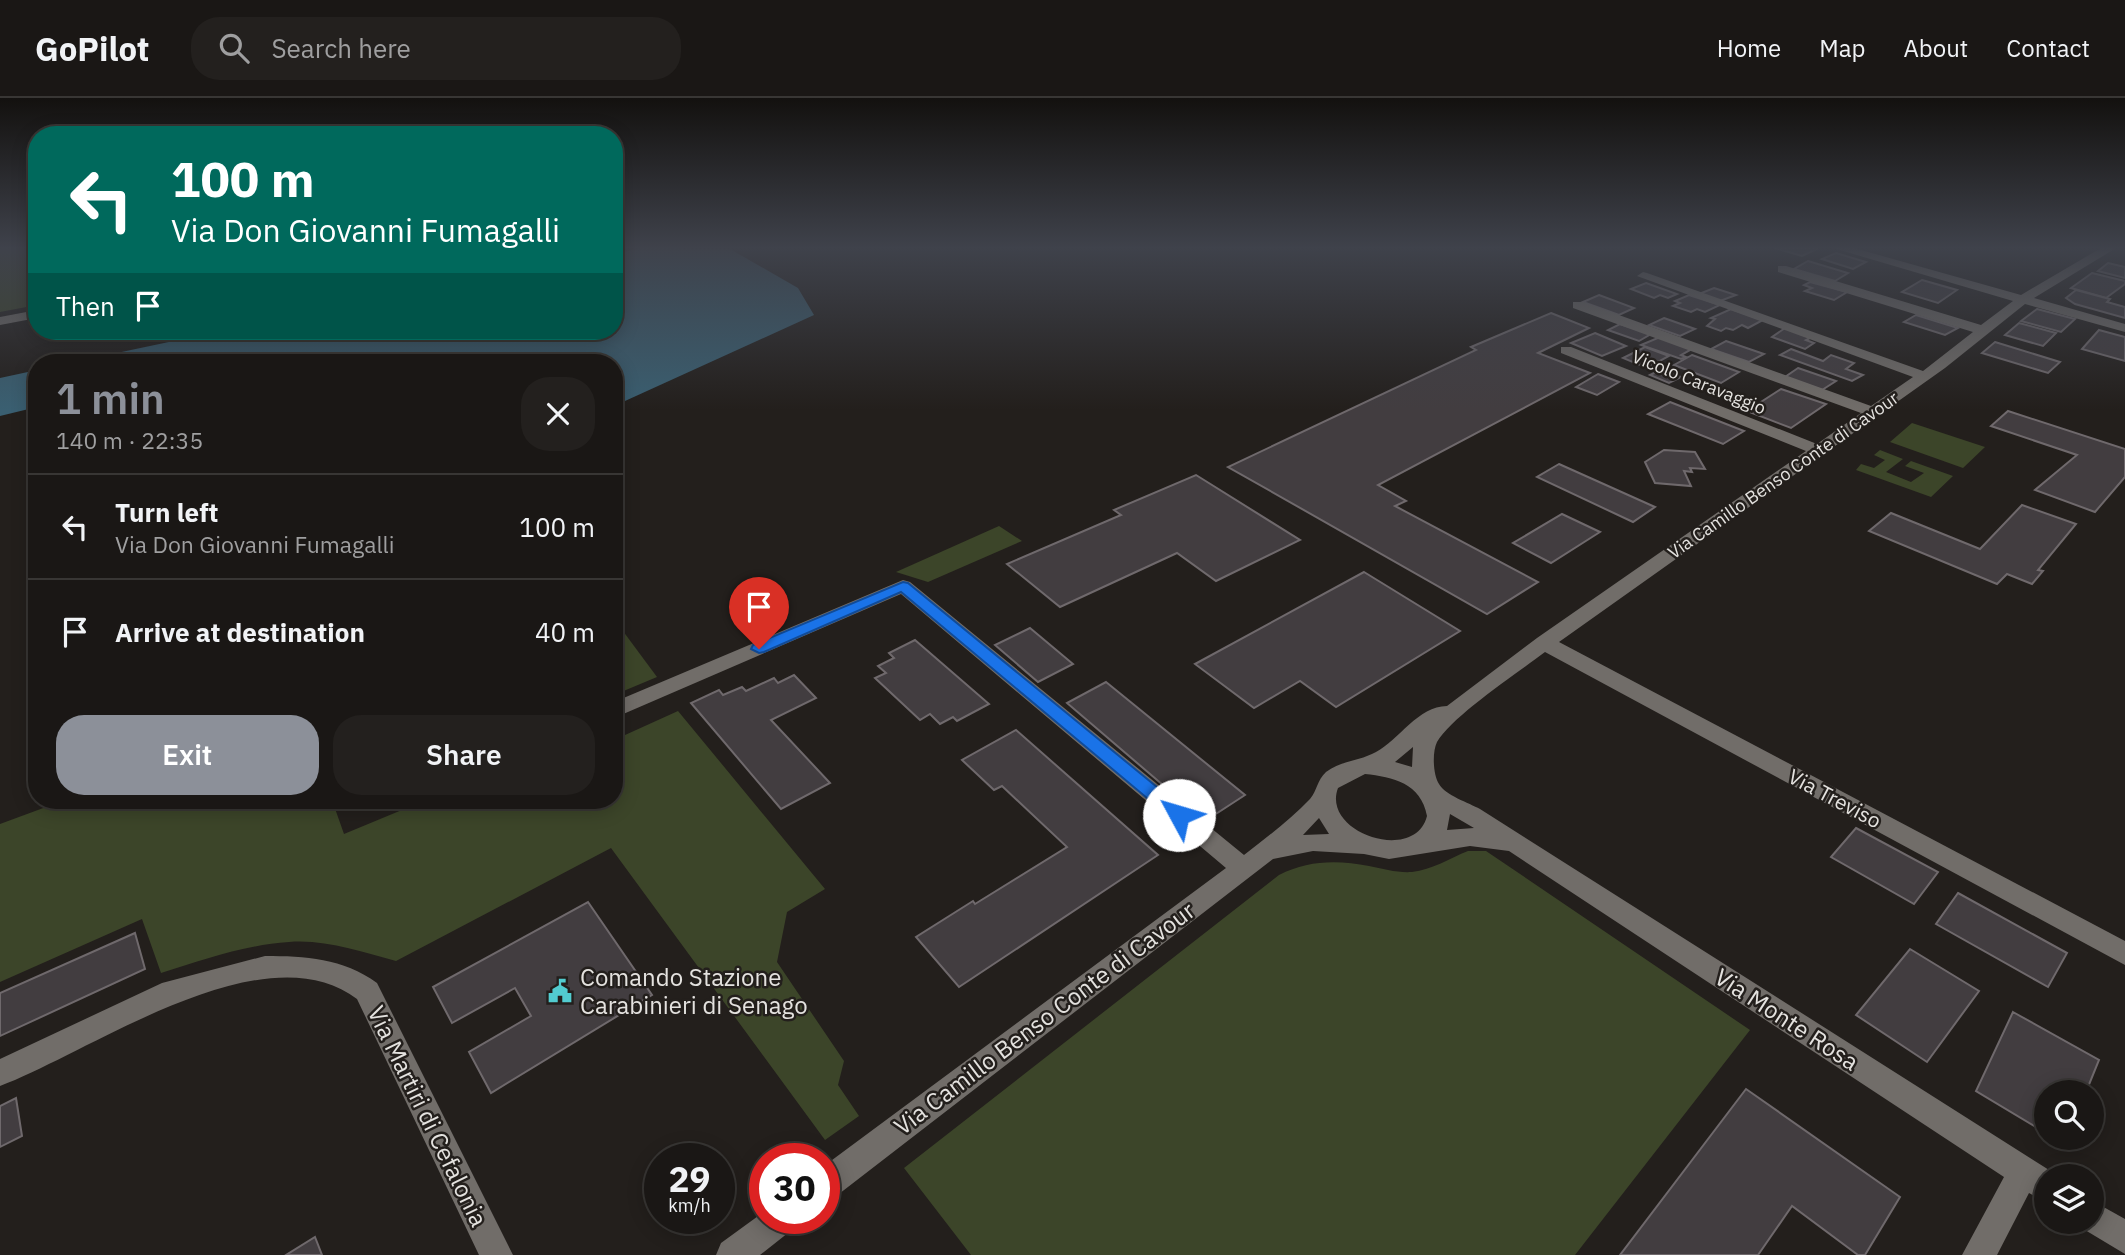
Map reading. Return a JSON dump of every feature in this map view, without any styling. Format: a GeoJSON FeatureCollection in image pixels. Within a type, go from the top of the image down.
{"type":"FeatureCollection","features":[{"type":"Feature","properties":{"kind":"street"},"geometry":{"type":"LineString","coordinates":[[1716,302],[1924,376]]}},
{"type":"Feature","properties":{"kind":"street"},"geometry":{"type":"LineString","coordinates":[[1890,302],[1985,331]]}},
{"type":"Feature","properties":{"kind":"street","name":"Via Camillo Benso Conte di Cavour"},"geometry":{"type":"LineString","coordinates":[[1430,792],[1423,774],[1424,746],[1432,733],[1459,707],[1544,643],[1924,376],[2020,302]]}},
{"type":"Feature","properties":{"kind":"street"},"geometry":{"type":"LineString","coordinates":[[2029,302],[2125,328]]}},
{"type":"Feature","properties":{"kind":"street"},"geometry":{"type":"LineString","coordinates":[[1578,305],[1872,412]]}},
{"type":"Feature","properties":{"kind":"street"},"geometry":{"type":"LineString","coordinates":[[0,321],[28,316]]}},
{"type":"Feature","properties":{"kind":"street","name":"Vicolo Caravaggio"},"geometry":{"type":"LineString","coordinates":[[1566,350],[1818,450]]}},
{"type":"Feature","properties":{"kind":"street"},"geometry":{"type":"LineString","coordinates":[[623,707],[903,586],[1253,860]]}},
{"type":"Feature","properties":{"kind":"street","name":"Via Treviso"},"geometry":{"type":"LineString","coordinates":[[1544,643],[2125,954]]}},
{"type":"Feature","properties":{"kind":"street","name":"Via Camillo Benso Conte di Cavour"},"geometry":{"type":"LineString","coordinates":[[1366,766],[1389,756],[1427,722],[1459,707]]}},
{"type":"Feature","properties":{"kind":"street"},"geometry":{"type":"LineString","coordinates":[[1366,766],[1402,772],[1527,852],[1487,838],[1424,842],[1409,848],[1390,850],[1370,846],[1336,827],[1327,813],[1324,799],[1327,786],[1336,776],[1349,769],[1366,766]]}},
{"type":"Feature","properties":{"kind":"street"},"geometry":{"type":"LineString","coordinates":[[1424,842],[1436,832],[1440,819],[1438,805],[1430,792]]}},
{"type":"Feature","properties":{"kind":"street","name":"Via Camillo Benso Conte di Cavour"},"geometry":{"type":"LineString","coordinates":[[840,1174],[1253,860],[1311,814],[1324,799]]}},
{"type":"Feature","properties":{"kind":"street","name":"Via Camillo Benso Conte di Cavour"},"geometry":{"type":"LineString","coordinates":[[1253,860],[1313,842],[1370,846]]}},
{"type":"Feature","properties":{"kind":"street","name":"Via Monte Rosa"},"geometry":{"type":"LineString","coordinates":[[1527,852],[2034,1178]]}},
{"type":"Feature","properties":{"kind":"street","name":"Via Martiri di Cefalonia"},"geometry":{"type":"LineString","coordinates":[[0,1073],[172,991],[265,967],[313,967],[355,982],[367,991],[496,1255]]}},
{"type":"Feature","properties":{"kind":"street"},"geometry":{"type":"LineString","coordinates":[[1979,1255],[2034,1180]]}},
{"type":"Feature","properties":{"kind":"street"},"geometry":{"type":"LineString","coordinates":[[2104,1224],[2125,1238]]}},
{"type":"Feature","properties":{"kind":"street"},"geometry":{"type":"LineString","coordinates":[[733,1255],[761,1234]]}},
{"type":"Feature","properties":{"kind":"green space"},"geometry":{"type":"Polygon","coordinates":[[[0,302],[28,302],[28,307],[0,312],[0,302]]]}},
{"type":"Feature","properties":{"kind":"green space"},"geometry":{"type":"Polygon","coordinates":[[[1912,423],[1985,447],[1963,468],[1890,442],[1912,423]]]}},
{"type":"Feature","properties":{"kind":"green space"},"geometry":{"type":"Polygon","coordinates":[[[1880,450],[1903,459],[1886,472],[1911,482],[1924,473],[1905,466],[1911,461],[1953,476],[1931,497],[1856,470],[1861,464],[1874,468],[1885,460],[1874,455],[1880,450]]]}},
{"type":"Feature","properties":{"kind":"green space"},"geometry":{"type":"Polygon","coordinates":[[[999,526],[1022,541],[928,582],[896,572],[999,526]]]}},
{"type":"Feature","properties":{"kind":"green space"},"geometry":{"type":"Polygon","coordinates":[[[623,631],[657,677],[623,691],[623,631]]]}},
{"type":"Feature","properties":{"kind":"green space"},"geometry":{"type":"Polygon","coordinates":[[[678,711],[825,889],[787,912],[777,962],[844,1061],[838,1085],[859,1116],[825,1140],[611,848],[396,961],[330,944],[289,942],[240,950],[161,973],[142,919],[0,982],[0,824],[41,809],[335,809],[344,834],[404,809],[623,809],[623,736],[678,711]]]}},
{"type":"Feature","properties":{"kind":"green space"},"geometry":{"type":"Polygon","coordinates":[[[1468,851],[1486,851],[1750,1030],[1575,1255],[971,1255],[904,1168],[1279,875],[1301,866],[1335,862],[1412,872],[1434,866],[1468,851]]]}},
{"type":"Feature","properties":{"kind":"water"},"geometry":{"type":"Polygon","coordinates":[[[623,302],[806,302],[814,315],[623,402],[623,354],[112,354],[178,340],[623,340],[623,302]]]}},
{"type":"Feature","properties":{"kind":"water"},"geometry":{"type":"Polygon","coordinates":[[[28,372],[28,409],[0,416],[0,378],[28,372]]]}},
{"type":"Feature","properties":{"kind":"building"},"geometry":{"type":"Polygon","coordinates":[[[1583,302],[1618,302],[1634,308],[1619,315],[1583,302]]]}},
{"type":"Feature","properties":{"kind":"building"},"geometry":{"type":"Polygon","coordinates":[[[1677,302],[1711,302],[1720,305],[1705,312],[1697,309],[1691,312],[1673,306],[1680,303],[1677,302]]]}},
{"type":"Feature","properties":{"kind":"building"},"geometry":{"type":"Polygon","coordinates":[[[2072,302],[2107,302],[2125,307],[2125,318],[2072,302]]]}},
{"type":"Feature","properties":{"kind":"building"},"geometry":{"type":"Polygon","coordinates":[[[1731,309],[1763,320],[1748,328],[1742,325],[1733,330],[1726,328],[1721,331],[1707,326],[1715,319],[1711,318],[1731,309]]]}},
{"type":"Feature","properties":{"kind":"building"},"geometry":{"type":"Polygon","coordinates":[[[2037,309],[2075,319],[2061,332],[2021,321],[2037,309]]]}},
{"type":"Feature","properties":{"kind":"building"},"geometry":{"type":"Polygon","coordinates":[[[1551,313],[1589,328],[1538,353],[1590,373],[1378,485],[1406,501],[1395,506],[1538,582],[1487,614],[1228,467],[1476,350],[1471,347],[1551,313]]]}},
{"type":"Feature","properties":{"kind":"building"},"geometry":{"type":"Polygon","coordinates":[[[1916,315],[1958,328],[1945,335],[1904,322],[1916,315]]]}},
{"type":"Feature","properties":{"kind":"building"},"geometry":{"type":"Polygon","coordinates":[[[1664,318],[1695,329],[1680,336],[1649,325],[1664,318]]]}},
{"type":"Feature","properties":{"kind":"building"},"geometry":{"type":"Polygon","coordinates":[[[2019,323],[2056,333],[2043,346],[2005,335],[2019,323]]]}},
{"type":"Feature","properties":{"kind":"building"},"geometry":{"type":"Polygon","coordinates":[[[1620,324],[1651,334],[1639,341],[1608,330],[1620,324]]]}},
{"type":"Feature","properties":{"kind":"building"},"geometry":{"type":"Polygon","coordinates":[[[1785,328],[1812,337],[1806,340],[1814,343],[1805,349],[1772,337],[1785,328]]]}},
{"type":"Feature","properties":{"kind":"building"},"geometry":{"type":"Polygon","coordinates":[[[2099,330],[2125,337],[2125,361],[2082,349],[2099,330]]]}},
{"type":"Feature","properties":{"kind":"building"},"geometry":{"type":"Polygon","coordinates":[[[1595,333],[1626,346],[1602,356],[1571,343],[1595,333]]]}},
{"type":"Feature","properties":{"kind":"building"},"geometry":{"type":"Polygon","coordinates":[[[1660,337],[1692,349],[1681,355],[1686,357],[1681,359],[1641,345],[1660,337]]]}},
{"type":"Feature","properties":{"kind":"building"},"geometry":{"type":"Polygon","coordinates":[[[1726,341],[1764,354],[1749,362],[1711,349],[1726,341]]]}},
{"type":"Feature","properties":{"kind":"building"},"geometry":{"type":"Polygon","coordinates":[[[1995,342],[2060,362],[2048,373],[1982,353],[1995,342]]]}},
{"type":"Feature","properties":{"kind":"building"},"geometry":{"type":"Polygon","coordinates":[[[1645,347],[1669,356],[1647,368],[1623,358],[1645,347]]]}},
{"type":"Feature","properties":{"kind":"building"},"geometry":{"type":"Polygon","coordinates":[[[1791,349],[1823,361],[1831,355],[1854,363],[1846,369],[1863,375],[1852,381],[1780,355],[1791,349]]]}},
{"type":"Feature","properties":{"kind":"building"},"geometry":{"type":"Polygon","coordinates":[[[1692,355],[1739,372],[1721,383],[1674,365],[1692,355]]]}},
{"type":"Feature","properties":{"kind":"building"},"geometry":{"type":"Polygon","coordinates":[[[1798,368],[1836,381],[1822,390],[1785,377],[1798,368]]]}},
{"type":"Feature","properties":{"kind":"building"},"geometry":{"type":"Polygon","coordinates":[[[1662,369],[1681,377],[1669,383],[1650,375],[1662,369]]]}},
{"type":"Feature","properties":{"kind":"building"},"geometry":{"type":"Polygon","coordinates":[[[1598,374],[1619,382],[1597,395],[1576,387],[1598,374]]]}},
{"type":"Feature","properties":{"kind":"building"},"geometry":{"type":"Polygon","coordinates":[[[1781,389],[1826,404],[1791,428],[1747,411],[1781,389]]]}},
{"type":"Feature","properties":{"kind":"building"},"geometry":{"type":"Polygon","coordinates":[[[1670,402],[1744,431],[1723,444],[1648,414],[1670,402]]]}},
{"type":"Feature","properties":{"kind":"building"},"geometry":{"type":"Polygon","coordinates":[[[2008,411],[2125,449],[2125,477],[2095,512],[2035,490],[2077,455],[1991,426],[2008,411]]]}},
{"type":"Feature","properties":{"kind":"building"},"geometry":{"type":"Polygon","coordinates":[[[1664,450],[1695,452],[1705,469],[1690,468],[1692,472],[1684,471],[1691,486],[1655,483],[1645,462],[1664,450]]]}},
{"type":"Feature","properties":{"kind":"building"},"geometry":{"type":"Polygon","coordinates":[[[1559,464],[1655,507],[1633,522],[1537,477],[1559,464]]]}},
{"type":"Feature","properties":{"kind":"building"},"geometry":{"type":"Polygon","coordinates":[[[1196,475],[1300,540],[1216,581],[1177,553],[1060,607],[1007,564],[1121,515],[1114,510],[1196,475]]]}},
{"type":"Feature","properties":{"kind":"building"},"geometry":{"type":"Polygon","coordinates":[[[2022,505],[2076,524],[2038,570],[2043,571],[2032,584],[2007,574],[1997,584],[1869,531],[1891,513],[1980,549],[2022,505]]]}},
{"type":"Feature","properties":{"kind":"building"},"geometry":{"type":"Polygon","coordinates":[[[1562,514],[1600,532],[1551,563],[1513,543],[1562,514]]]}},
{"type":"Feature","properties":{"kind":"building"},"geometry":{"type":"Polygon","coordinates":[[[1364,572],[1460,631],[1336,707],[1300,681],[1254,708],[1195,664],[1364,572]]]}},
{"type":"Feature","properties":{"kind":"building"},"geometry":{"type":"Polygon","coordinates":[[[1030,628],[1073,664],[1038,682],[995,645],[1030,628]]]}},
{"type":"Feature","properties":{"kind":"building"},"geometry":{"type":"Polygon","coordinates":[[[915,640],[989,704],[957,721],[953,717],[940,724],[930,714],[920,720],[875,678],[886,673],[878,666],[894,658],[889,653],[915,640]]]}},
{"type":"Feature","properties":{"kind":"building"},"geometry":{"type":"Polygon","coordinates":[[[794,675],[816,698],[771,720],[830,783],[781,809],[691,703],[719,690],[723,695],[742,687],[746,691],[774,678],[778,683],[794,675]]]}},
{"type":"Feature","properties":{"kind":"building"},"geometry":{"type":"Polygon","coordinates":[[[1106,682],[1245,795],[1205,821],[1067,703],[1106,682]]]}},
{"type":"Feature","properties":{"kind":"building"},"geometry":{"type":"Polygon","coordinates":[[[1016,730],[1158,855],[959,987],[916,937],[1067,847],[1002,786],[994,790],[962,760],[1016,730]]]}},
{"type":"Feature","properties":{"kind":"building"},"geometry":{"type":"Polygon","coordinates":[[[1856,828],[1938,872],[1914,904],[1831,857],[1856,828]]]}},
{"type":"Feature","properties":{"kind":"building"},"geometry":{"type":"Polygon","coordinates":[[[1958,893],[2067,953],[2048,987],[1936,924],[1958,893]]]}},
{"type":"Feature","properties":{"kind":"building"},"geometry":{"type":"Polygon","coordinates":[[[588,902],[652,995],[491,1093],[469,1052],[531,1016],[515,988],[452,1023],[433,987],[588,902]]]}},
{"type":"Feature","properties":{"kind":"building"},"geometry":{"type":"Polygon","coordinates":[[[135,933],[145,969],[0,1036],[0,993],[135,933]]]}},
{"type":"Feature","properties":{"kind":"building"},"geometry":{"type":"Polygon","coordinates":[[[1910,949],[1979,991],[1927,1062],[1856,1015],[1910,949]]]}},
{"type":"Feature","properties":{"kind":"building"},"geometry":{"type":"Polygon","coordinates":[[[2013,1012],[2099,1060],[2091,1080],[2034,1080],[2034,1126],[1976,1091],[2013,1012]]]}},
{"type":"Feature","properties":{"kind":"building"},"geometry":{"type":"Polygon","coordinates":[[[1746,1089],[1900,1197],[1865,1255],[1858,1255],[1792,1206],[1758,1255],[1620,1255],[1746,1089]]]}},
{"type":"Feature","properties":{"kind":"building"},"geometry":{"type":"Polygon","coordinates":[[[16,1098],[22,1136],[0,1147],[0,1106],[16,1098]]]}},
{"type":"Feature","properties":{"kind":"building"},"geometry":{"type":"Polygon","coordinates":[[[315,1237],[322,1255],[286,1255],[315,1237]]]}},
{"type":"Feature","properties":{"kind":"place","name":"Comando Stazione Carabinieri di Senago"},"geometry":{"type":"Point","coordinates":[560,991]}},
{"type":"Feature","properties":{"kind":"route"},"geometry":{"type":"LineString","coordinates":[[759,649],[903,586],[1179,815]]}}]}
